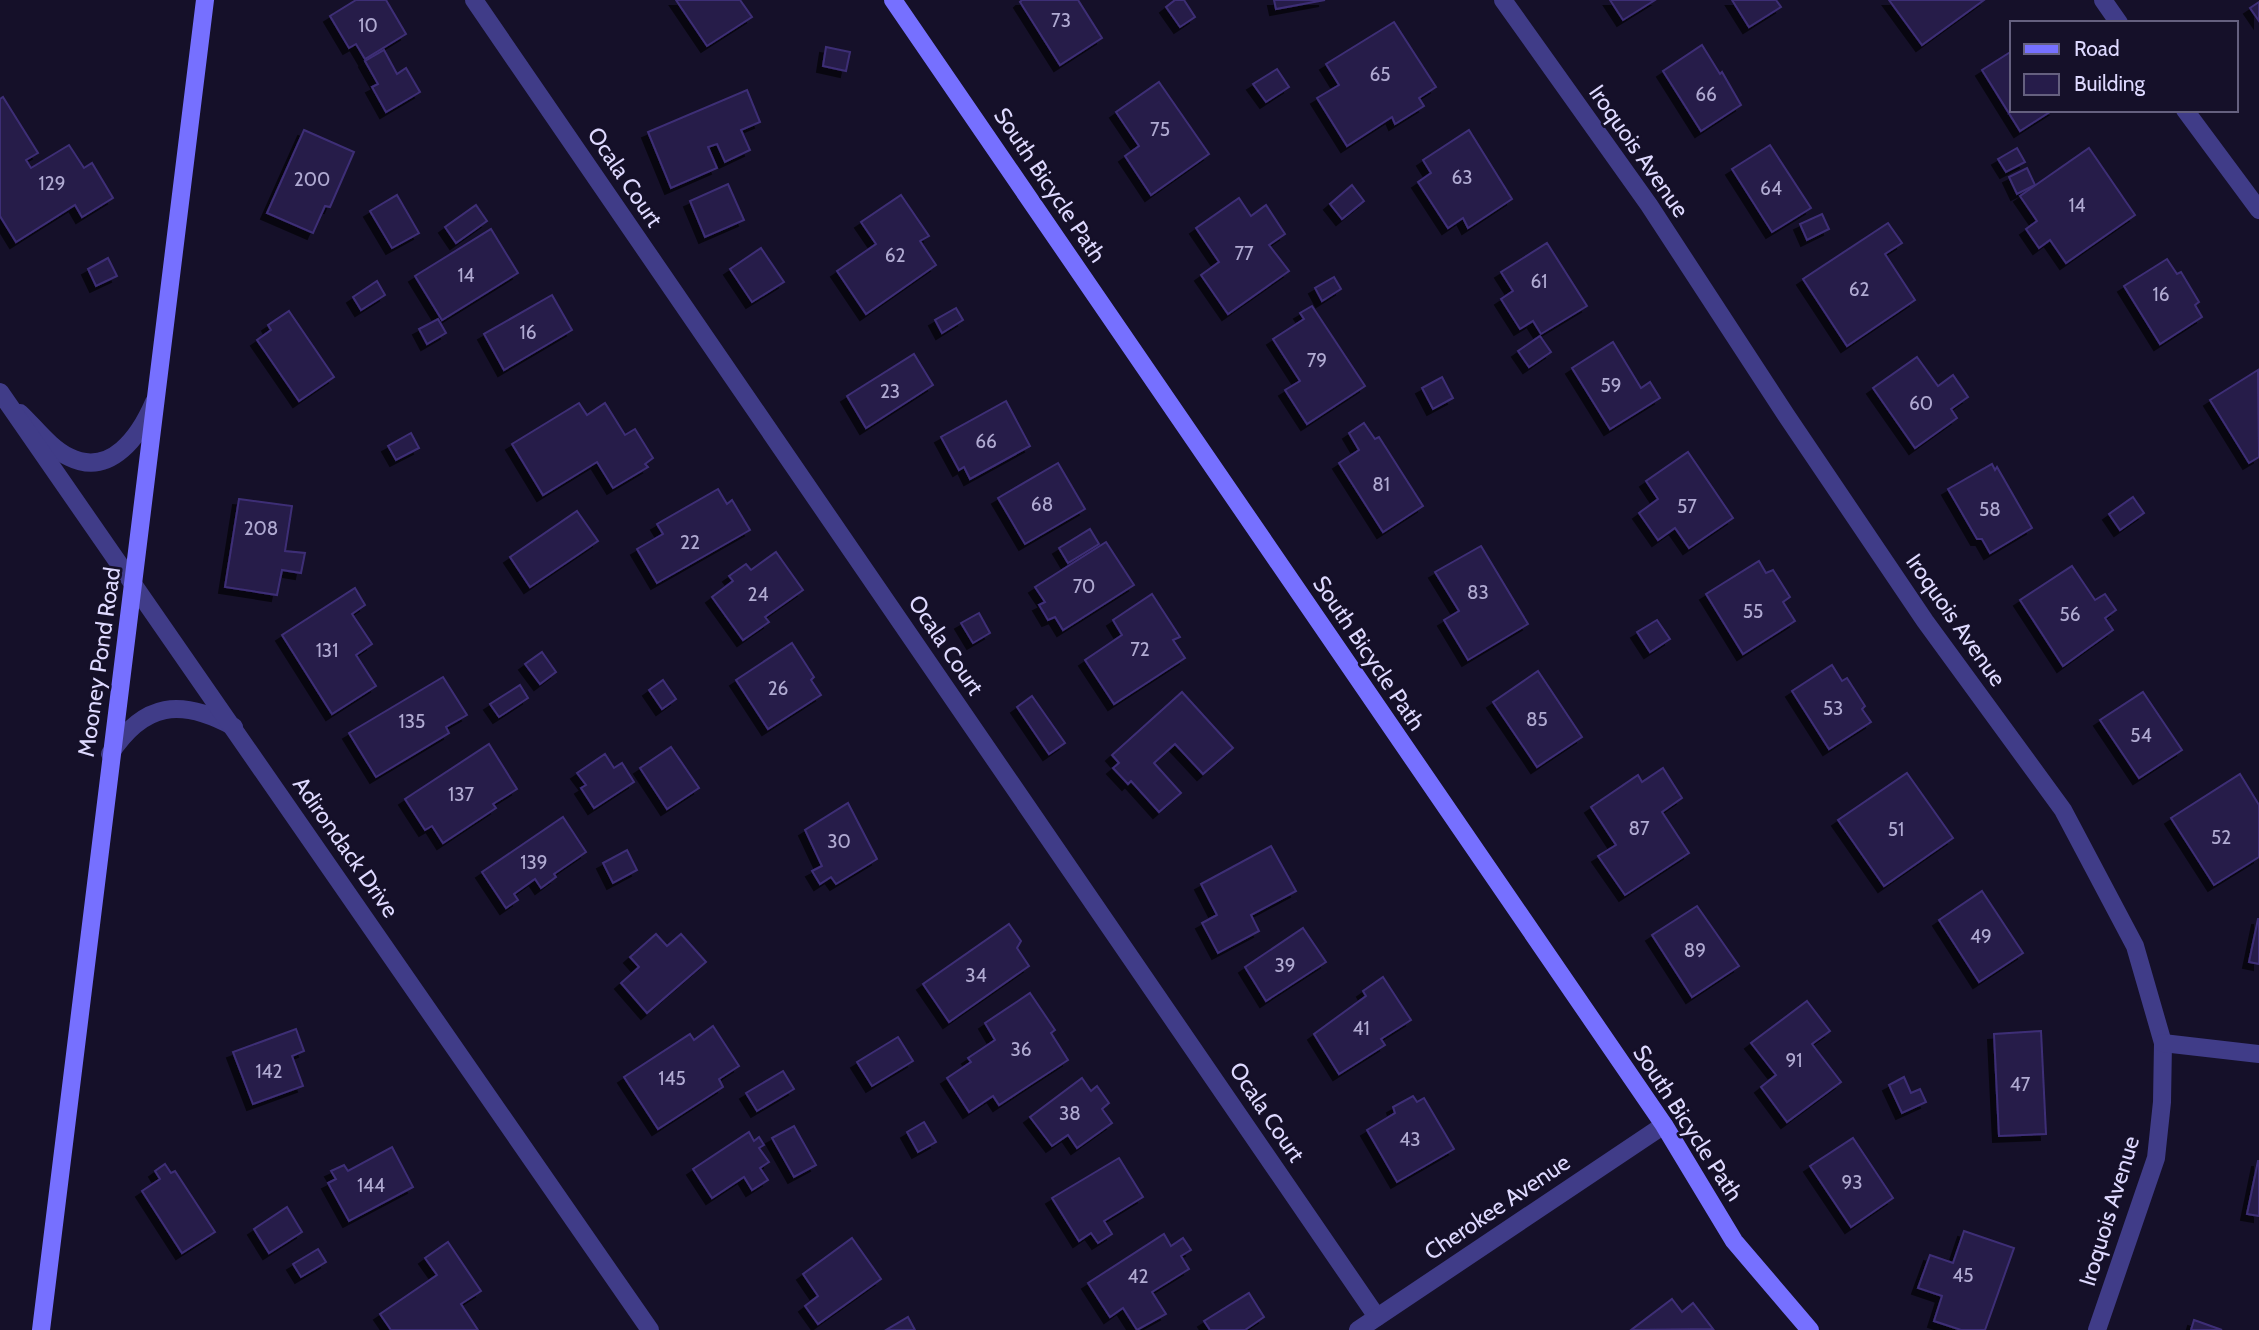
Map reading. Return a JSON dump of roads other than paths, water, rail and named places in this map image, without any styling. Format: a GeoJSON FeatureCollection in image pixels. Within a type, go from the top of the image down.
{"type":"FeatureCollection","features":[{"type":"Feature","properties":{"kind":"street","name":"Mooney Pond Road"},"geometry":{"type":"LineString","coordinates":[[41,1330],[205,0]]}},
{"type":"Feature","properties":{"kind":"street","name":"Ocala Court"},"geometry":{"type":"LineString","coordinates":[[474,0],[1377,1317]]}},
{"type":"Feature","properties":{"kind":"street","name":"South Bicycle Path"},"geometry":{"type":"LineString","coordinates":[[893,0],[1664,1125],[1734,1241],[1810,1330]]}},
{"type":"Feature","properties":{"kind":"street","name":"Iroquois Avenue"},"geometry":{"type":"LineString","coordinates":[[1503,0],[1649,205],[1925,621],[2063,810],[2135,946],[2163,1043],[2156,1158],[2097,1330]]}},
{"type":"Feature","properties":{"kind":"street"},"geometry":{"type":"LineString","coordinates":[[2103,0],[2118,21]]}},
{"type":"Feature","properties":{"kind":"street"},"geometry":{"type":"LineString","coordinates":[[2186,112],[2259,210]]}},
{"type":"Feature","properties":{"kind":"street"},"geometry":{"type":"LineString","coordinates":[[0,392],[52,444],[69,457],[88,463],[105,461],[134,439],[158,392]]}},
{"type":"Feature","properties":{"kind":"street","name":"Adirondack Drive"},"geometry":{"type":"LineString","coordinates":[[0,392],[650,1330]]}},
{"type":"Feature","properties":{"kind":"street"},"geometry":{"type":"LineString","coordinates":[[110,754],[134,724],[165,709],[197,710],[234,727]]}},
{"type":"Feature","properties":{"kind":"street"},"geometry":{"type":"LineString","coordinates":[[2163,1043],[2259,1054]]}},
{"type":"Feature","properties":{"kind":"street","name":"Cherokee Avenue"},"geometry":{"type":"LineString","coordinates":[[1358,1330],[1664,1125]]}}]}
